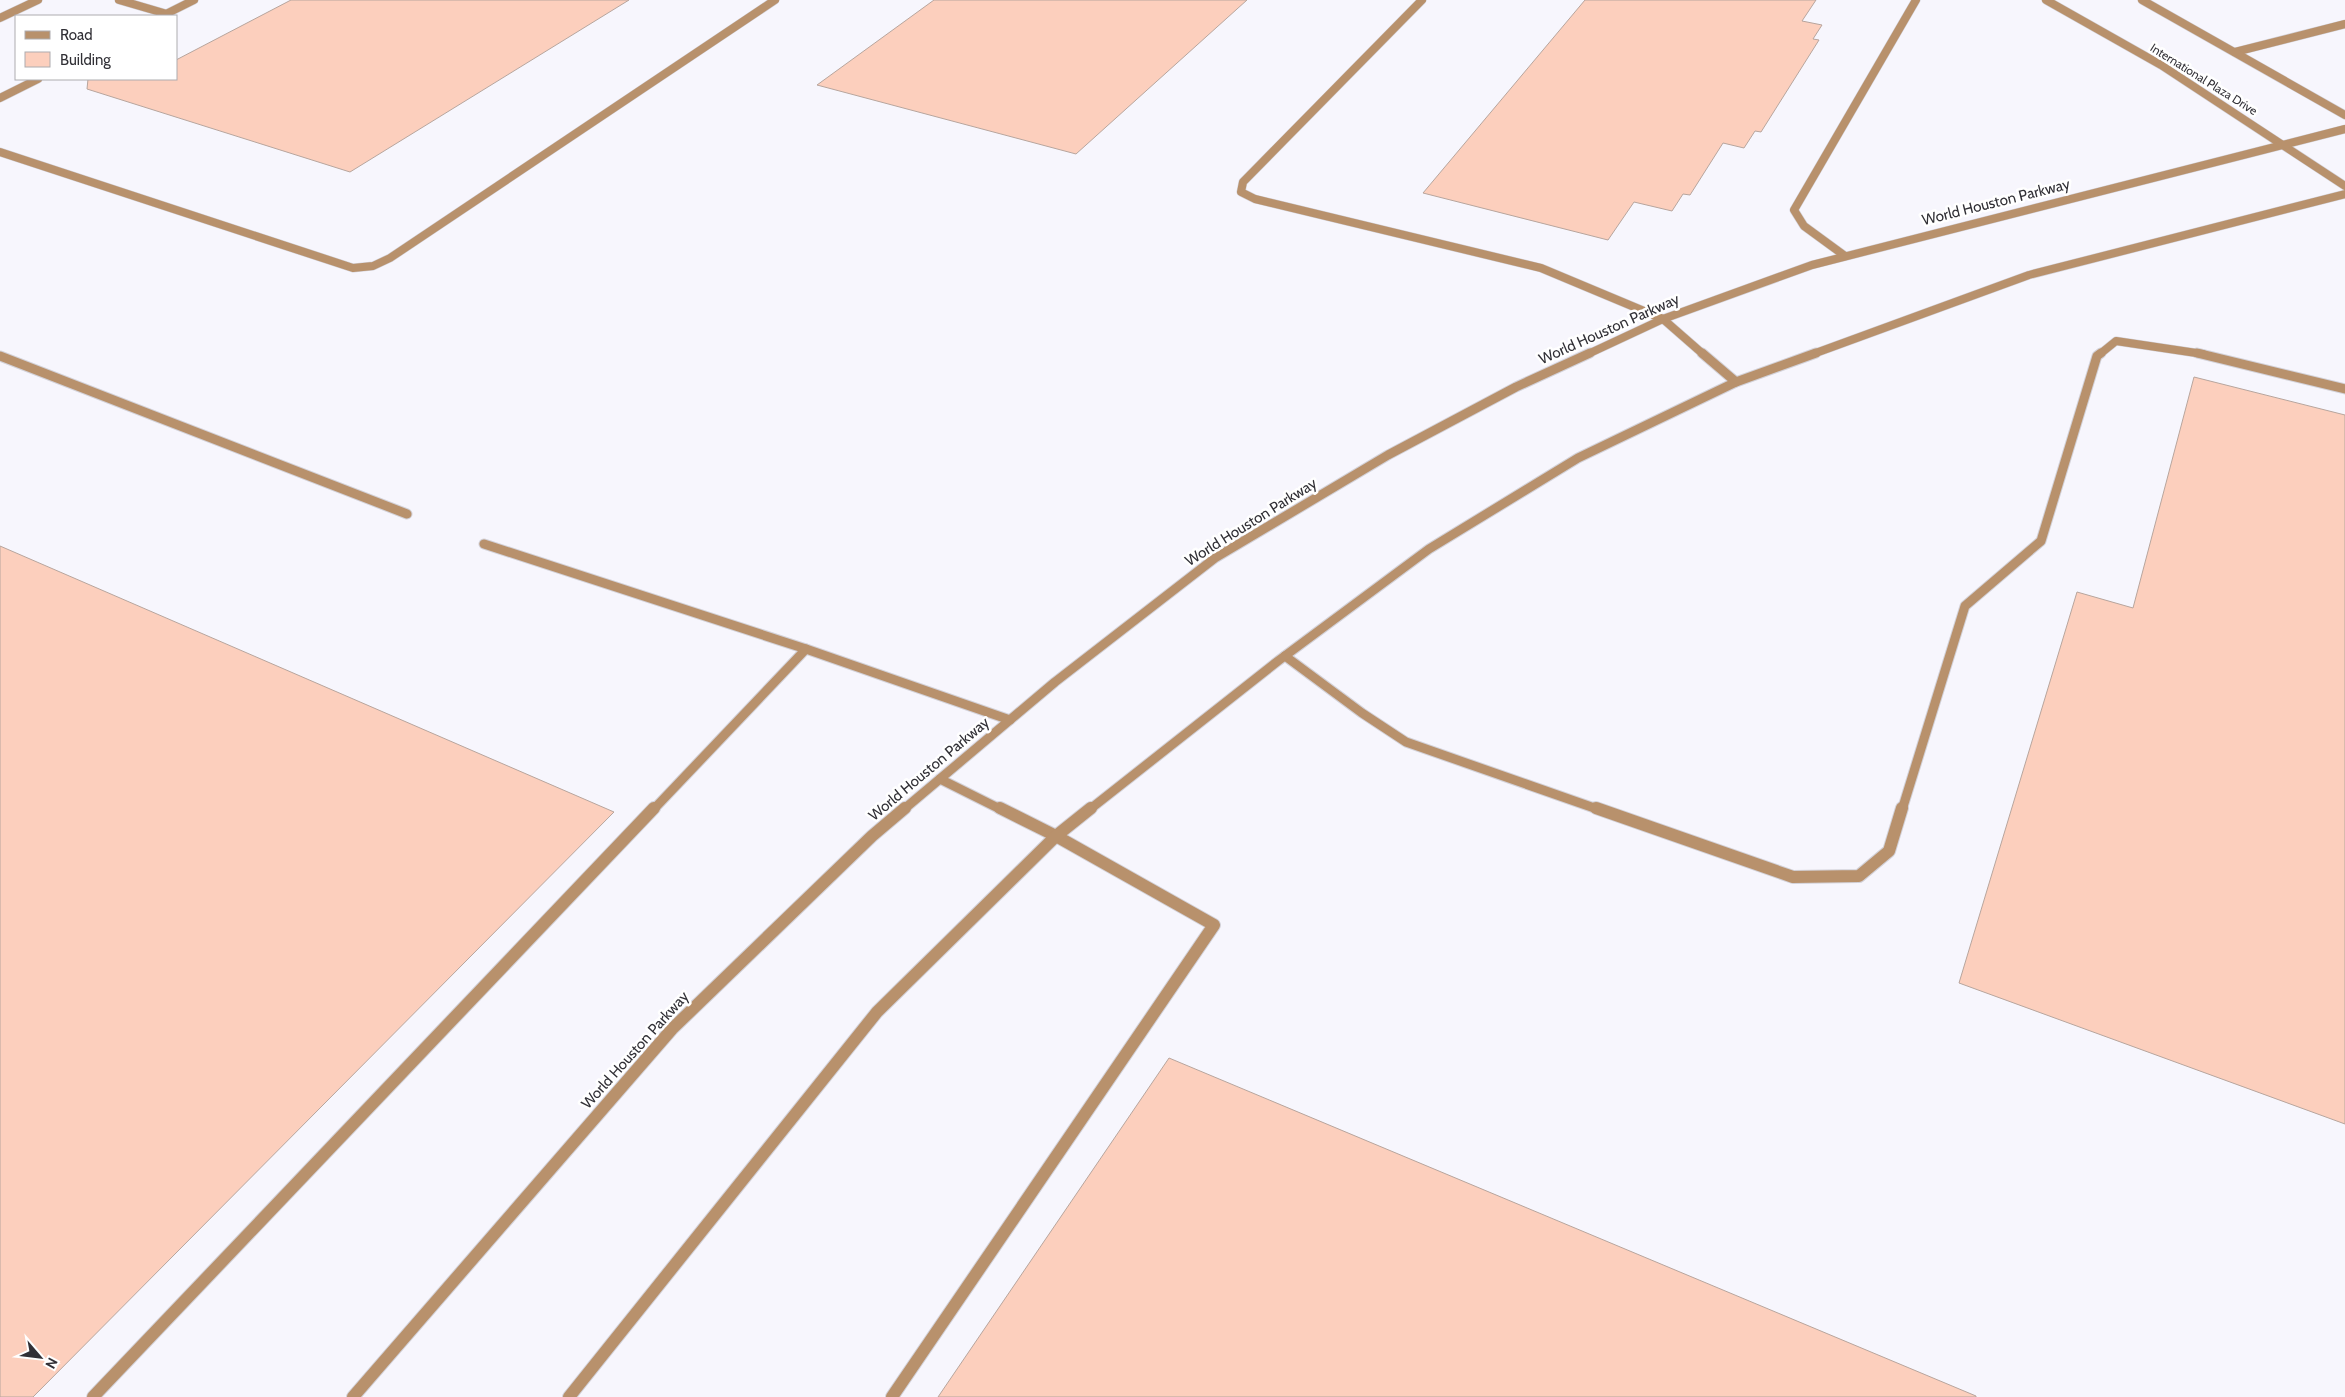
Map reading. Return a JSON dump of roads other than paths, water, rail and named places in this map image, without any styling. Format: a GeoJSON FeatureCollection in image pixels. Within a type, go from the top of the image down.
{"type":"FeatureCollection","features":[{"type":"Feature","properties":{"kind":"street"},"geometry":{"type":"LineString","coordinates":[[0,18],[38,0]]}},
{"type":"Feature","properties":{"kind":"street"},"geometry":{"type":"LineString","coordinates":[[119,0],[164,15],[194,0]]}},
{"type":"Feature","properties":{"kind":"street"},"geometry":{"type":"LineString","coordinates":[[0,152],[353,268],[373,266],[390,258],[775,0]]}},
{"type":"Feature","properties":{"kind":"street"},"geometry":{"type":"LineString","coordinates":[[1422,0],[1243,182],[1241,192],[1255,199],[1540,268],[1663,319],[1736,382]]}},
{"type":"Feature","properties":{"kind":"street"},"geometry":{"type":"LineString","coordinates":[[1845,256],[1804,226],[1794,210],[1916,0]]}},
{"type":"Feature","properties":{"kind":"street","name":"International Plaza Drive"},"geometry":{"type":"LineString","coordinates":[[2046,0],[2104,30],[2237,112],[2345,186]]}},
{"type":"Feature","properties":{"kind":"street"},"geometry":{"type":"LineString","coordinates":[[2142,0],[2345,115]]}},
{"type":"Feature","properties":{"kind":"street"},"geometry":{"type":"LineString","coordinates":[[2235,52],[2345,24]]}},
{"type":"Feature","properties":{"kind":"street"},"geometry":{"type":"LineString","coordinates":[[0,98],[36,80]]}},
{"type":"Feature","properties":{"kind":"street","name":"World Houston Parkway"},"geometry":{"type":"LineString","coordinates":[[353,1397],[672,1028],[872,836],[1055,682],[1215,558],[1388,455],[1516,387],[1663,319],[1812,265],[2345,129]]}},
{"type":"Feature","properties":{"kind":"street"},"geometry":{"type":"LineString","coordinates":[[569,1397],[877,1012],[1056,836],[1285,656],[1429,549],[1570,464],[1736,382],[2029,275],[2345,194]]}},
{"type":"Feature","properties":{"kind":"street"},"geometry":{"type":"LineString","coordinates":[[1285,656],[1362,713],[1406,742],[1793,877],[1858,876],[1889,851],[1966,606],[2041,541],[2097,356],[2116,341],[2149,343],[2206,354],[2345,389]]}},
{"type":"Feature","properties":{"kind":"street"},"geometry":{"type":"LineString","coordinates":[[0,356],[408,514]]}},
{"type":"Feature","properties":{"kind":"street"},"geometry":{"type":"LineString","coordinates":[[484,544],[806,649],[1010,720]]}},
{"type":"Feature","properties":{"kind":"street"},"geometry":{"type":"LineString","coordinates":[[93,1397],[806,649]]}},
{"type":"Feature","properties":{"kind":"street"},"geometry":{"type":"LineString","coordinates":[[892,1397],[1214,925],[1056,836],[940,779]]}}]}
